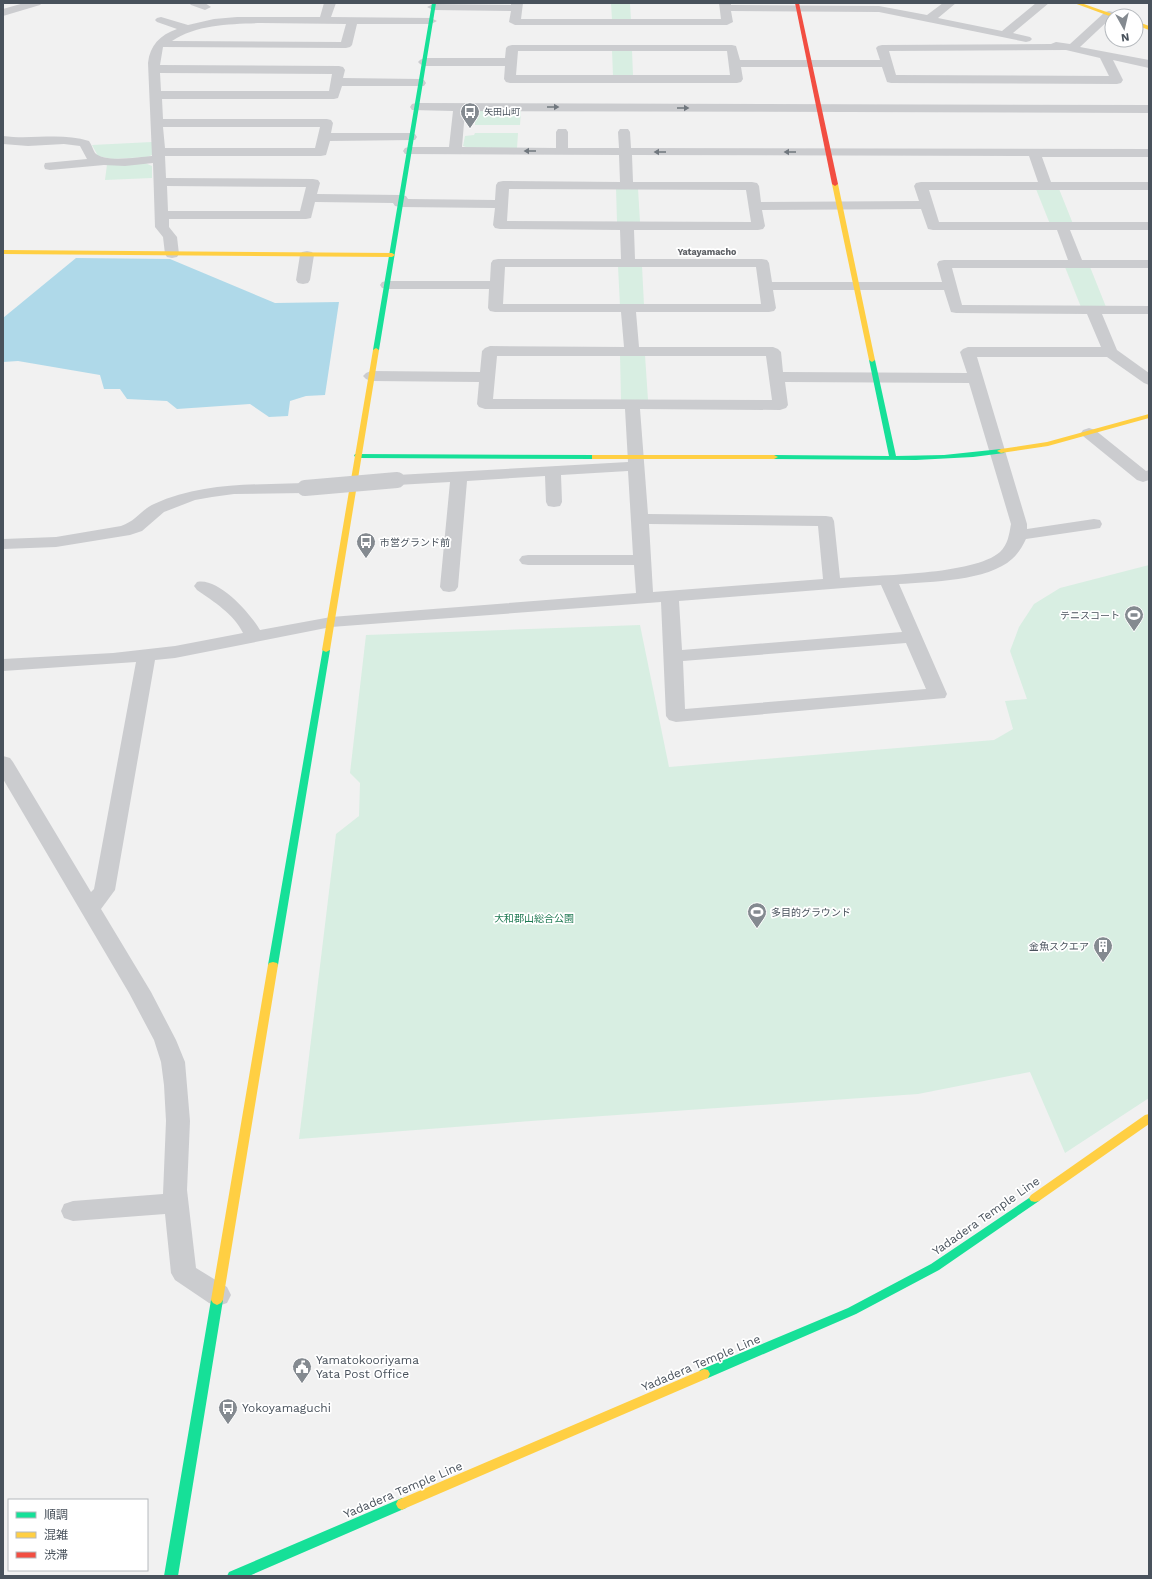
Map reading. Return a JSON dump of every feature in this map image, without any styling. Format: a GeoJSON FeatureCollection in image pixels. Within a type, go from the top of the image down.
{"type":"FeatureCollection","features":[{"type":"Feature","properties":{"kind":"street"},"geometry":{"type":"LineString","coordinates":[[3,13],[16,6],[36,3]]}},
{"type":"Feature","properties":{"kind":"street"},"geometry":{"type":"LineString","coordinates":[[324,20],[330,3]]}},
{"type":"Feature","properties":{"kind":"street"},"geometry":{"type":"LineString","coordinates":[[929,19],[950,3]]}},
{"type":"Feature","properties":{"kind":"street"},"geometry":{"type":"LineString","coordinates":[[1005,34],[1043,3]]}},
{"type":"Feature","properties":{"kind":"street"},"geometry":{"type":"LineString","coordinates":[[1076,3],[1104,12]]}},
{"type":"Feature","properties":{"kind":"street"},"geometry":{"type":"LineString","coordinates":[[171,1576],[433,5],[517,5],[515,22],[727,22],[725,6],[878,6],[929,19],[1149,64]]}},
{"type":"Feature","properties":{"kind":"street"},"geometry":{"type":"LineString","coordinates":[[798,6],[893,458]]}},
{"type":"Feature","properties":{"kind":"street"},"geometry":{"type":"LineString","coordinates":[[161,20],[188,29]]}},
{"type":"Feature","properties":{"kind":"street"},"geometry":{"type":"LineString","coordinates":[[160,44],[346,44],[352,20]]}},
{"type":"Feature","properties":{"kind":"street"},"geometry":{"type":"LineString","coordinates":[[172,254],[170,237],[162,227],[161,215],[155,69],[155,52],[160,44],[169,37],[188,29],[210,24],[235,21],[431,21]]}},
{"type":"Feature","properties":{"kind":"street"},"geometry":{"type":"LineString","coordinates":[[1104,21],[1070,48],[882,48],[891,79],[1117,80],[1105,55]]}},
{"type":"Feature","properties":{"kind":"street"},"geometry":{"type":"LineString","coordinates":[[620,22],[622,48]]}},
{"type":"Feature","properties":{"kind":"street"},"geometry":{"type":"LineString","coordinates":[[512,48],[622,48],[732,48],[737,79],[510,78],[512,48]]}},
{"type":"Feature","properties":{"kind":"street"},"geometry":{"type":"LineString","coordinates":[[424,62],[511,62]]}},
{"type":"Feature","properties":{"kind":"street"},"geometry":{"type":"LineString","coordinates":[[734,63],[887,64]]}},
{"type":"Feature","properties":{"kind":"street"},"geometry":{"type":"LineString","coordinates":[[155,69],[339,70],[334,95],[156,95]]}},
{"type":"Feature","properties":{"kind":"street"},"geometry":{"type":"LineString","coordinates":[[623,79],[624,108]]}},
{"type":"Feature","properties":{"kind":"street"},"geometry":{"type":"LineString","coordinates":[[1002,79],[1015,108]]}},
{"type":"Feature","properties":{"kind":"street"},"geometry":{"type":"LineString","coordinates":[[337,82],[420,83]]}},
{"type":"Feature","properties":{"kind":"street"},"geometry":{"type":"LineString","coordinates":[[416,107],[1149,109]]}},
{"type":"Feature","properties":{"kind":"street"},"geometry":{"type":"LineString","coordinates":[[455,151],[459,107]]}},
{"type":"Feature","properties":{"kind":"street"},"geometry":{"type":"LineString","coordinates":[[50,166],[105,162],[159,155],[321,152],[328,123],[157,122]]}},
{"type":"Feature","properties":{"kind":"street"},"geometry":{"type":"LineString","coordinates":[[562,132],[562,152]]}},
{"type":"Feature","properties":{"kind":"street"},"geometry":{"type":"LineString","coordinates":[[624,132],[627,185]]}},
{"type":"Feature","properties":{"kind":"street"},"geometry":{"type":"LineString","coordinates":[[324,137],[411,138]]}},
{"type":"Feature","properties":{"kind":"street"},"geometry":{"type":"LineString","coordinates":[[3,140],[29,142],[58,139],[78,141],[85,144],[93,158],[105,162]]}},
{"type":"Feature","properties":{"kind":"street"},"geometry":{"type":"LineString","coordinates":[[409,151],[1149,153]]}},
{"type":"Feature","properties":{"kind":"street"},"geometry":{"type":"LineString","coordinates":[[1034,153],[1046,186]]}},
{"type":"Feature","properties":{"kind":"street"},"geometry":{"type":"LineString","coordinates":[[160,182],[313,183],[306,215],[161,215]]}},
{"type":"Feature","properties":{"kind":"street"},"geometry":{"type":"LineString","coordinates":[[503,185],[627,185],[752,186],[758,226],[500,225],[503,185]]}},
{"type":"Feature","properties":{"kind":"street"},"geometry":{"type":"LineString","coordinates":[[1149,186],[921,186],[933,226],[1149,226]]}},
{"type":"Feature","properties":{"kind":"street"},"geometry":{"type":"LineString","coordinates":[[310,198],[501,204]]}},
{"type":"Feature","properties":{"kind":"street"},"geometry":{"type":"LineString","coordinates":[[755,206],[927,206]]}},
{"type":"Feature","properties":{"kind":"street"},"geometry":{"type":"LineString","coordinates":[[627,226],[628,263]]}},
{"type":"Feature","properties":{"kind":"street"},"geometry":{"type":"LineString","coordinates":[[1062,226],[1077,264]]}},
{"type":"Feature","properties":{"kind":"street"},"geometry":{"type":"LineString","coordinates":[[3,252],[392,255]]}},
{"type":"Feature","properties":{"kind":"street"},"geometry":{"type":"LineString","coordinates":[[303,280],[308,255]]}},
{"type":"Feature","properties":{"kind":"street"},"geometry":{"type":"LineString","coordinates":[[498,263],[628,263],[762,263],[768,308],[495,308],[498,263]]}},
{"type":"Feature","properties":{"kind":"street"},"geometry":{"type":"LineString","coordinates":[[1149,264],[944,264],[956,309],[1149,310]]}},
{"type":"Feature","properties":{"kind":"street"},"geometry":{"type":"LineString","coordinates":[[387,285],[496,285]]}},
{"type":"Feature","properties":{"kind":"street"},"geometry":{"type":"LineString","coordinates":[[765,286],[950,286]]}},
{"type":"Feature","properties":{"kind":"street"},"geometry":{"type":"LineString","coordinates":[[628,308],[632,352]]}},
{"type":"Feature","properties":{"kind":"street"},"geometry":{"type":"LineString","coordinates":[[1093,310],[1110,352],[1149,380]]}},
{"type":"Feature","properties":{"kind":"street"},"geometry":{"type":"LineString","coordinates":[[490,351],[773,352],[776,377],[780,405],[485,404],[490,351]]}},
{"type":"Feature","properties":{"kind":"street"},"geometry":{"type":"LineString","coordinates":[[3,665],[146,656],[175,652],[330,622],[888,580],[947,575],[978,570],[999,561],[1016,544],[1019,535],[1018,524],[968,352],[1110,352]]}},
{"type":"Feature","properties":{"kind":"street"},"geometry":{"type":"LineString","coordinates":[[371,376],[487,378]]}},
{"type":"Feature","properties":{"kind":"street"},"geometry":{"type":"LineString","coordinates":[[776,377],[976,378]]}},
{"type":"Feature","properties":{"kind":"street"},"geometry":{"type":"LineString","coordinates":[[632,404],[645,598]]}},
{"type":"Feature","properties":{"kind":"street"},"geometry":{"type":"LineString","coordinates":[[358,456],[636,462],[959,456],[1048,444],[1149,416]]}},
{"type":"Feature","properties":{"kind":"street"},"geometry":{"type":"LineString","coordinates":[[1089,433],[1143,477],[1149,475]]}},
{"type":"Feature","properties":{"kind":"street"},"geometry":{"type":"LineString","coordinates":[[3,544],[56,542],[124,531],[136,527],[158,508],[191,496],[234,489],[305,488],[397,480],[553,471],[636,462]]}},
{"type":"Feature","properties":{"kind":"street"},"geometry":{"type":"LineString","coordinates":[[553,471],[554,502]]}},
{"type":"Feature","properties":{"kind":"street"},"geometry":{"type":"LineString","coordinates":[[448,587],[460,477]]}},
{"type":"Feature","properties":{"kind":"street"},"geometry":{"type":"LineString","coordinates":[[640,519],[826,521],[832,584]]}},
{"type":"Feature","properties":{"kind":"street"},"geometry":{"type":"LineString","coordinates":[[1019,535],[1094,524]]}},
{"type":"Feature","properties":{"kind":"street"},"geometry":{"type":"LineString","coordinates":[[528,560],[643,560]]}},
{"type":"Feature","properties":{"kind":"street"},"geometry":{"type":"LineString","coordinates":[[670,596],[676,716],[938,694],[888,580]]}},
{"type":"Feature","properties":{"kind":"street"},"geometry":{"type":"LineString","coordinates":[[203,586],[228,603],[243,617],[254,637]]}},
{"type":"Feature","properties":{"kind":"street"},"geometry":{"type":"LineString","coordinates":[[673,656],[913,638]]}},
{"type":"Feature","properties":{"kind":"street"},"geometry":{"type":"LineString","coordinates":[[90,908],[104,890],[146,656]]}},
{"type":"Feature","properties":{"kind":"street"},"geometry":{"type":"LineString","coordinates":[[3,762],[144,999],[165,1040],[173,1062],[176,1085],[178,1121],[175,1190],[184,1273],[218,1295]]}},
{"type":"Feature","properties":{"kind":"street","name":"Yadadera Temple Line"},"geometry":{"type":"LineString","coordinates":[[234,1576],[852,1311],[935,1267],[1149,1118]]}},
{"type":"Feature","properties":{"kind":"street"},"geometry":{"type":"LineString","coordinates":[[73,1211],[176,1203]]}},
{"type":"Feature","properties":{"kind":"green space"},"geometry":{"type":"Polygon","coordinates":[[[611,3],[630,3],[631,20],[612,20],[611,3]]]}},
{"type":"Feature","properties":{"kind":"green space"},"geometry":{"type":"Polygon","coordinates":[[[612,50],[632,50],[633,76],[613,76],[612,50]]]}},
{"type":"Feature","properties":{"kind":"green space"},"geometry":{"type":"Polygon","coordinates":[[[475,110],[521,110],[520,125],[475,125],[475,122],[466,122],[466,112],[475,110]]]}},
{"type":"Feature","properties":{"kind":"green space"},"geometry":{"type":"Polygon","coordinates":[[[475,133],[518,133],[517,148],[469,148],[463,146],[465,136],[474,135],[475,133]]]}},
{"type":"Feature","properties":{"kind":"green space"},"geometry":{"type":"Polygon","coordinates":[[[152,142],[152,155],[147,157],[112,159],[98,156],[92,145],[152,142]]]}},
{"type":"Feature","properties":{"kind":"green space"},"geometry":{"type":"Polygon","coordinates":[[[145,163],[152,166],[152,178],[105,180],[107,165],[145,163]]]}},
{"type":"Feature","properties":{"kind":"green space"},"geometry":{"type":"Polygon","coordinates":[[[616,188],[638,188],[640,222],[617,222],[616,188]]]}},
{"type":"Feature","properties":{"kind":"green space"},"geometry":{"type":"Polygon","coordinates":[[[1036,189],[1059,189],[1073,224],[1050,224],[1036,189]]]}},
{"type":"Feature","properties":{"kind":"green space"},"geometry":{"type":"Polygon","coordinates":[[[618,266],[642,266],[644,305],[620,306],[618,266]]]}},
{"type":"Feature","properties":{"kind":"green space"},"geometry":{"type":"Polygon","coordinates":[[[1065,267],[1090,267],[1106,307],[1081,307],[1065,267]]]}},
{"type":"Feature","properties":{"kind":"green space"},"geometry":{"type":"Polygon","coordinates":[[[620,355],[645,355],[648,400],[621,400],[620,355]]]}},
{"type":"Feature","properties":{"kind":"green space","name":"大和郡山総合公園"},"geometry":{"type":"Polygon","coordinates":[[[1149,565],[1149,1098],[1065,1153],[1030,1072],[918,1094],[299,1139],[336,834],[359,816],[360,783],[350,773],[366,635],[640,625],[669,767],[994,740],[1013,729],[1005,701],[1027,699],[1010,651],[1019,627],[1034,604],[1060,588],[1149,565]]]}},
{"type":"Feature","properties":{"kind":"water"},"geometry":{"type":"Polygon","coordinates":[[[76,258],[170,259],[275,303],[339,302],[325,395],[306,396],[290,401],[288,416],[269,417],[250,404],[177,409],[167,401],[127,399],[120,389],[104,389],[100,375],[18,361],[3,362],[3,318],[76,258]]]}},
{"type":"Feature","properties":{"kind":"traffic: fast"},"geometry":{"type":"LineString","coordinates":[[376,350],[434,3]]}},
{"type":"Feature","properties":{"kind":"traffic: fast"},"geometry":{"type":"LineString","coordinates":[[872,360],[893,458]]}},
{"type":"Feature","properties":{"kind":"traffic: fast"},"geometry":{"type":"LineString","coordinates":[[774,457],[916,458],[944,457],[1001,451]]}},
{"type":"Feature","properties":{"kind":"traffic: fast"},"geometry":{"type":"LineString","coordinates":[[358,456],[595,457]]}},
{"type":"Feature","properties":{"kind":"traffic: fast"},"geometry":{"type":"LineString","coordinates":[[273,965],[326,650]]}},
{"type":"Feature","properties":{"kind":"traffic: fast"},"geometry":{"type":"LineString","coordinates":[[704,1374],[852,1311],[935,1267],[1035,1198]]}},
{"type":"Feature","properties":{"kind":"traffic: fast"},"geometry":{"type":"LineString","coordinates":[[171,1576],[217,1300]]}},
{"type":"Feature","properties":{"kind":"traffic: fast"},"geometry":{"type":"LineString","coordinates":[[234,1576],[402,1504]]}},
{"type":"Feature","properties":{"kind":"traffic: slow"},"geometry":{"type":"LineString","coordinates":[[1076,3],[1104,12]]}},
{"type":"Feature","properties":{"kind":"traffic: slow"},"geometry":{"type":"LineString","coordinates":[[1144,26],[1149,28]]}},
{"type":"Feature","properties":{"kind":"traffic: slow"},"geometry":{"type":"LineString","coordinates":[[835,184],[872,360]]}},
{"type":"Feature","properties":{"kind":"traffic: slow"},"geometry":{"type":"LineString","coordinates":[[3,252],[392,255]]}},
{"type":"Feature","properties":{"kind":"traffic: slow"},"geometry":{"type":"LineString","coordinates":[[326,650],[376,350]]}},
{"type":"Feature","properties":{"kind":"traffic: slow"},"geometry":{"type":"LineString","coordinates":[[1001,451],[1048,444],[1149,416]]}},
{"type":"Feature","properties":{"kind":"traffic: slow"},"geometry":{"type":"LineString","coordinates":[[595,457],[774,457]]}},
{"type":"Feature","properties":{"kind":"traffic: slow"},"geometry":{"type":"LineString","coordinates":[[217,1300],[273,965]]}},
{"type":"Feature","properties":{"kind":"traffic: slow"},"geometry":{"type":"LineString","coordinates":[[1035,1198],[1149,1118]]}},
{"type":"Feature","properties":{"kind":"traffic: slow"},"geometry":{"type":"LineString","coordinates":[[402,1504],[704,1374]]}},
{"type":"Feature","properties":{"kind":"traffic: jam"},"geometry":{"type":"LineString","coordinates":[[797,3],[835,184]]}},
{"type":"Feature","properties":{"kind":"place","name":"矢田山町"},"geometry":{"type":"Point","coordinates":[470,129]}},
{"type":"Feature","properties":{"kind":"place","name":"市営グランド前"},"geometry":{"type":"Point","coordinates":[366,559]}},
{"type":"Feature","properties":{"kind":"place","name":"テニスコート"},"geometry":{"type":"Point","coordinates":[1134,632]}},
{"type":"Feature","properties":{"kind":"place","name":"多目的グラウンド"},"geometry":{"type":"Point","coordinates":[757,929]}},
{"type":"Feature","properties":{"kind":"place","name":"金魚スクエア"},"geometry":{"type":"Point","coordinates":[1103,963]}},
{"type":"Feature","properties":{"kind":"place","name":"Yamatokooriyama Yata Post Office"},"geometry":{"type":"Point","coordinates":[302,1384]}},
{"type":"Feature","properties":{"kind":"place","name":"Yokoyamaguchi"},"geometry":{"type":"Point","coordinates":[228,1425]}},
{"type":"Feature","properties":{"kind":"district","name":"Yatayamacho"},"geometry":{"type":"Point","coordinates":[707,252]}}]}
